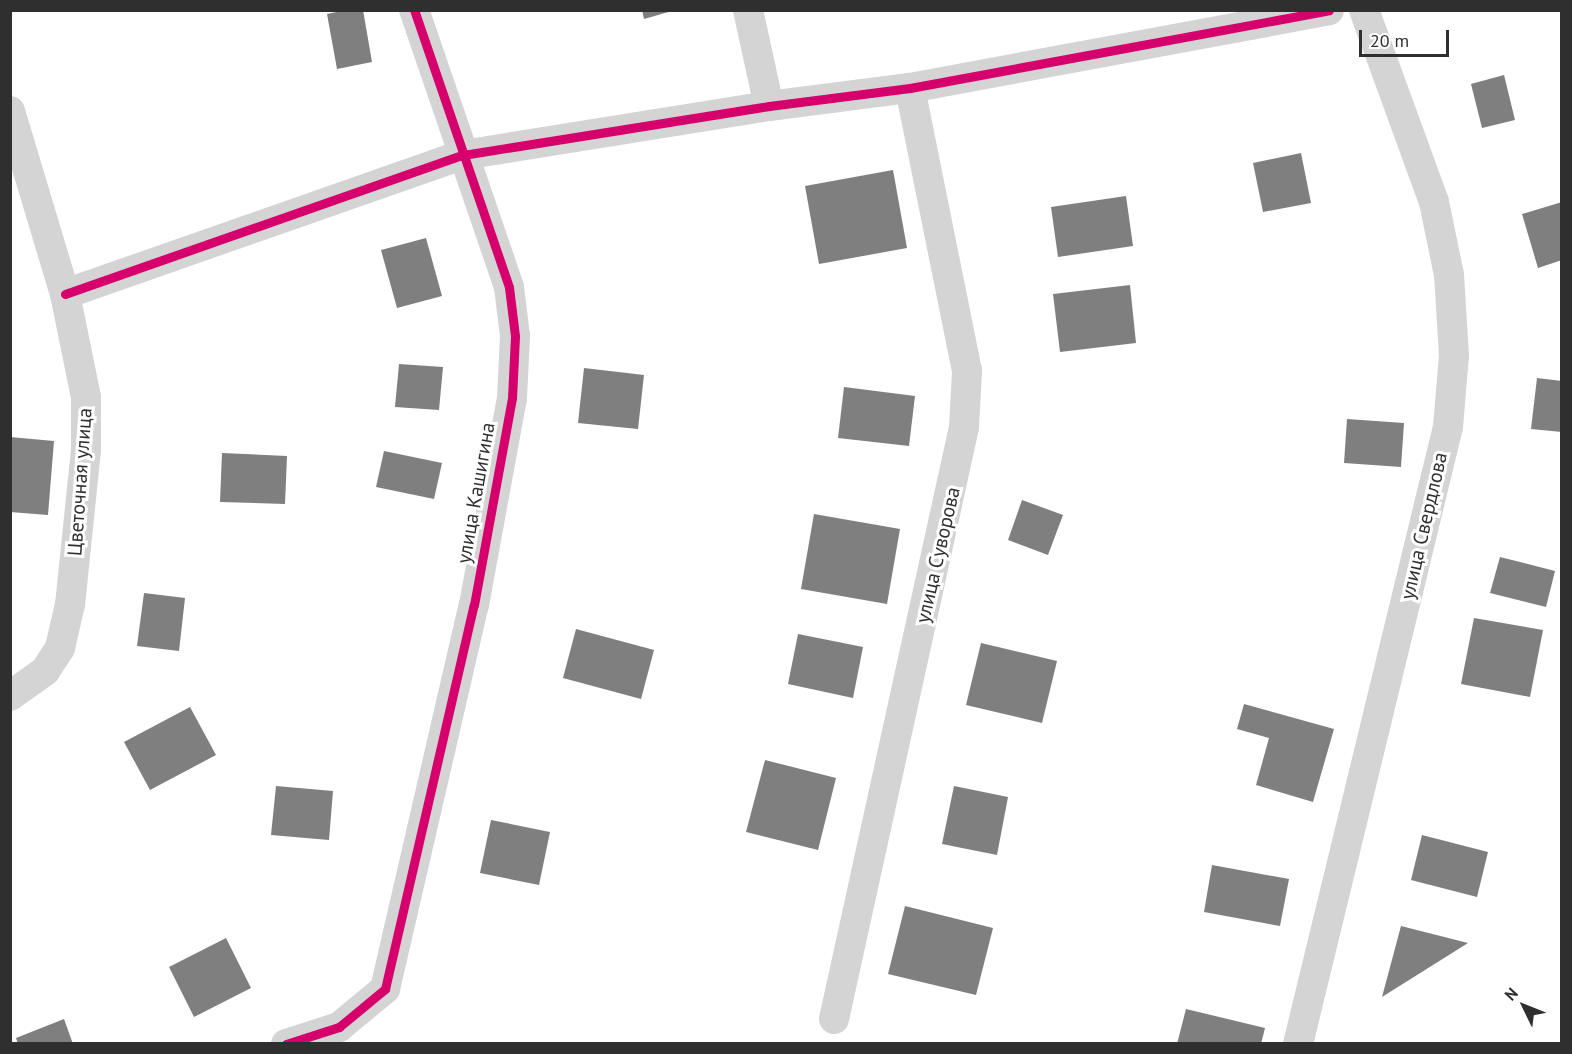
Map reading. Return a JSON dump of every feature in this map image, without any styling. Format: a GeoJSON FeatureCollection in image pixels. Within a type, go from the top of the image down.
{"type":"FeatureCollection","features":[{"type":"Feature","properties":{"kind":"street","name":"улица Кашигина"},"geometry":{"type":"LineString","coordinates":[[286,1044],[339,1027],[385,989],[474,605],[512,398],[515,336],[509,287],[414,10]]}},
{"type":"Feature","properties":{"kind":"street"},"geometry":{"type":"LineString","coordinates":[[748,10],[769,106]]}},
{"type":"Feature","properties":{"kind":"street"},"geometry":{"type":"LineString","coordinates":[[65,294],[463,155],[769,106],[910,88],[1329,10]]}},
{"type":"Feature","properties":{"kind":"street","name":"улица Свердлова"},"geometry":{"type":"LineString","coordinates":[[1298,1044],[1448,427],[1454,356],[1449,275],[1434,202],[1364,10]]}},
{"type":"Feature","properties":{"kind":"street","name":"улица Суворова"},"geometry":{"type":"LineString","coordinates":[[834,1019],[964,427],[968,371],[910,88]]}},
{"type":"Feature","properties":{"kind":"street","name":"Цветочная улица"},"geometry":{"type":"LineString","coordinates":[[10,111],[65,294],[86,397],[86,450],[70,604],[60,648],[45,671],[10,696]]}},
{"type":"Feature","properties":{"kind":"building"},"geometry":{"type":"Polygon","coordinates":[[[346,10],[363,10],[372,62],[337,69],[327,14],[346,10]]]}},
{"type":"Feature","properties":{"kind":"building"},"geometry":{"type":"Polygon","coordinates":[[[642,10],[672,10],[672,11],[644,19],[642,10]]]}},
{"type":"Feature","properties":{"kind":"building"},"geometry":{"type":"Polygon","coordinates":[[[1504,75],[1515,120],[1482,128],[1471,84],[1504,75]]]}},
{"type":"Feature","properties":{"kind":"building"},"geometry":{"type":"Polygon","coordinates":[[[1301,153],[1311,203],[1263,212],[1253,163],[1301,153]]]}},
{"type":"Feature","properties":{"kind":"building"},"geometry":{"type":"Polygon","coordinates":[[[893,170],[907,248],[819,264],[805,186],[893,170]]]}},
{"type":"Feature","properties":{"kind":"building"},"geometry":{"type":"Polygon","coordinates":[[[1126,196],[1133,246],[1058,257],[1051,207],[1126,196]]]}},
{"type":"Feature","properties":{"kind":"building"},"geometry":{"type":"Polygon","coordinates":[[[1562,202],[1562,260],[1538,268],[1522,214],[1562,202]]]}},
{"type":"Feature","properties":{"kind":"building"},"geometry":{"type":"Polygon","coordinates":[[[426,238],[442,296],[397,308],[381,250],[426,238]]]}},
{"type":"Feature","properties":{"kind":"building"},"geometry":{"type":"Polygon","coordinates":[[[1130,285],[1136,343],[1060,352],[1053,294],[1130,285]]]}},
{"type":"Feature","properties":{"kind":"building"},"geometry":{"type":"Polygon","coordinates":[[[399,364],[443,367],[439,410],[395,407],[399,364]]]}},
{"type":"Feature","properties":{"kind":"building"},"geometry":{"type":"Polygon","coordinates":[[[584,368],[644,375],[638,429],[578,423],[584,368]]]}},
{"type":"Feature","properties":{"kind":"building"},"geometry":{"type":"Polygon","coordinates":[[[1537,378],[1562,381],[1562,432],[1531,429],[1537,378]]]}},
{"type":"Feature","properties":{"kind":"building"},"geometry":{"type":"Polygon","coordinates":[[[844,387],[915,396],[909,446],[838,438],[844,387]]]}},
{"type":"Feature","properties":{"kind":"building"},"geometry":{"type":"Polygon","coordinates":[[[1347,419],[1404,423],[1401,467],[1344,463],[1347,419]]]}},
{"type":"Feature","properties":{"kind":"building"},"geometry":{"type":"Polygon","coordinates":[[[10,437],[54,441],[48,515],[10,512],[10,437]]]}},
{"type":"Feature","properties":{"kind":"building"},"geometry":{"type":"Polygon","coordinates":[[[384,451],[442,463],[434,499],[376,487],[384,451]]]}},
{"type":"Feature","properties":{"kind":"building"},"geometry":{"type":"Polygon","coordinates":[[[222,453],[287,456],[285,504],[220,502],[222,453]]]}},
{"type":"Feature","properties":{"kind":"building"},"geometry":{"type":"Polygon","coordinates":[[[1022,500],[1063,515],[1048,555],[1008,540],[1022,500]]]}},
{"type":"Feature","properties":{"kind":"building"},"geometry":{"type":"Polygon","coordinates":[[[814,514],[900,529],[887,604],[801,589],[814,514]]]}},
{"type":"Feature","properties":{"kind":"building"},"geometry":{"type":"Polygon","coordinates":[[[1500,557],[1555,571],[1546,607],[1490,593],[1500,557]]]}},
{"type":"Feature","properties":{"kind":"building"},"geometry":{"type":"Polygon","coordinates":[[[144,593],[185,598],[179,651],[137,646],[144,593]]]}},
{"type":"Feature","properties":{"kind":"building"},"geometry":{"type":"Polygon","coordinates":[[[1474,618],[1543,630],[1530,697],[1461,684],[1474,618]]]}},
{"type":"Feature","properties":{"kind":"building"},"geometry":{"type":"Polygon","coordinates":[[[576,629],[654,650],[641,699],[563,678],[576,629]]]}},
{"type":"Feature","properties":{"kind":"building"},"geometry":{"type":"Polygon","coordinates":[[[798,634],[863,647],[853,698],[788,684],[798,634]]]}},
{"type":"Feature","properties":{"kind":"building"},"geometry":{"type":"Polygon","coordinates":[[[981,643],[1057,661],[1042,723],[966,705],[981,643]]]}},
{"type":"Feature","properties":{"kind":"building"},"geometry":{"type":"Polygon","coordinates":[[[1244,704],[1334,729],[1313,802],[1256,785],[1269,738],[1237,729],[1244,704]]]}},
{"type":"Feature","properties":{"kind":"building"},"geometry":{"type":"Polygon","coordinates":[[[190,707],[216,755],[150,790],[124,742],[190,707]]]}},
{"type":"Feature","properties":{"kind":"building"},"geometry":{"type":"Polygon","coordinates":[[[765,760],[836,778],[818,850],[746,832],[765,760]]]}},
{"type":"Feature","properties":{"kind":"building"},"geometry":{"type":"Polygon","coordinates":[[[276,786],[333,791],[329,840],[271,835],[276,786]]]}},
{"type":"Feature","properties":{"kind":"building"},"geometry":{"type":"Polygon","coordinates":[[[954,786],[1008,797],[997,855],[942,844],[954,786]]]}},
{"type":"Feature","properties":{"kind":"building"},"geometry":{"type":"Polygon","coordinates":[[[491,820],[550,832],[539,885],[480,873],[491,820]]]}},
{"type":"Feature","properties":{"kind":"building"},"geometry":{"type":"Polygon","coordinates":[[[1422,835],[1488,852],[1477,897],[1411,880],[1422,835]]]}},
{"type":"Feature","properties":{"kind":"building"},"geometry":{"type":"Polygon","coordinates":[[[1212,865],[1289,879],[1280,926],[1204,912],[1212,865]]]}},
{"type":"Feature","properties":{"kind":"building"},"geometry":{"type":"Polygon","coordinates":[[[905,906],[993,928],[976,995],[888,974],[905,906]]]}},
{"type":"Feature","properties":{"kind":"building"},"geometry":{"type":"Polygon","coordinates":[[[1401,926],[1468,943],[1382,997],[1401,926]]]}},
{"type":"Feature","properties":{"kind":"building"},"geometry":{"type":"Polygon","coordinates":[[[226,938],[251,988],[194,1017],[169,967],[226,938]]]}},
{"type":"Feature","properties":{"kind":"building"},"geometry":{"type":"Polygon","coordinates":[[[1186,1009],[1265,1028],[1261,1044],[1177,1044],[1186,1009]]]}},
{"type":"Feature","properties":{"kind":"building"},"geometry":{"type":"Polygon","coordinates":[[[64,1019],[73,1044],[18,1044],[16,1038],[64,1019]]]}},
{"type":"Feature","properties":{"kind":"cycle path"},"geometry":{"type":"LineString","coordinates":[[286,1044],[339,1027],[385,989],[474,605],[512,398],[515,336],[509,287],[414,10]]}},
{"type":"Feature","properties":{"kind":"cycle path"},"geometry":{"type":"LineString","coordinates":[[65,294],[463,155],[769,106],[910,88],[1329,10]]}}]}
